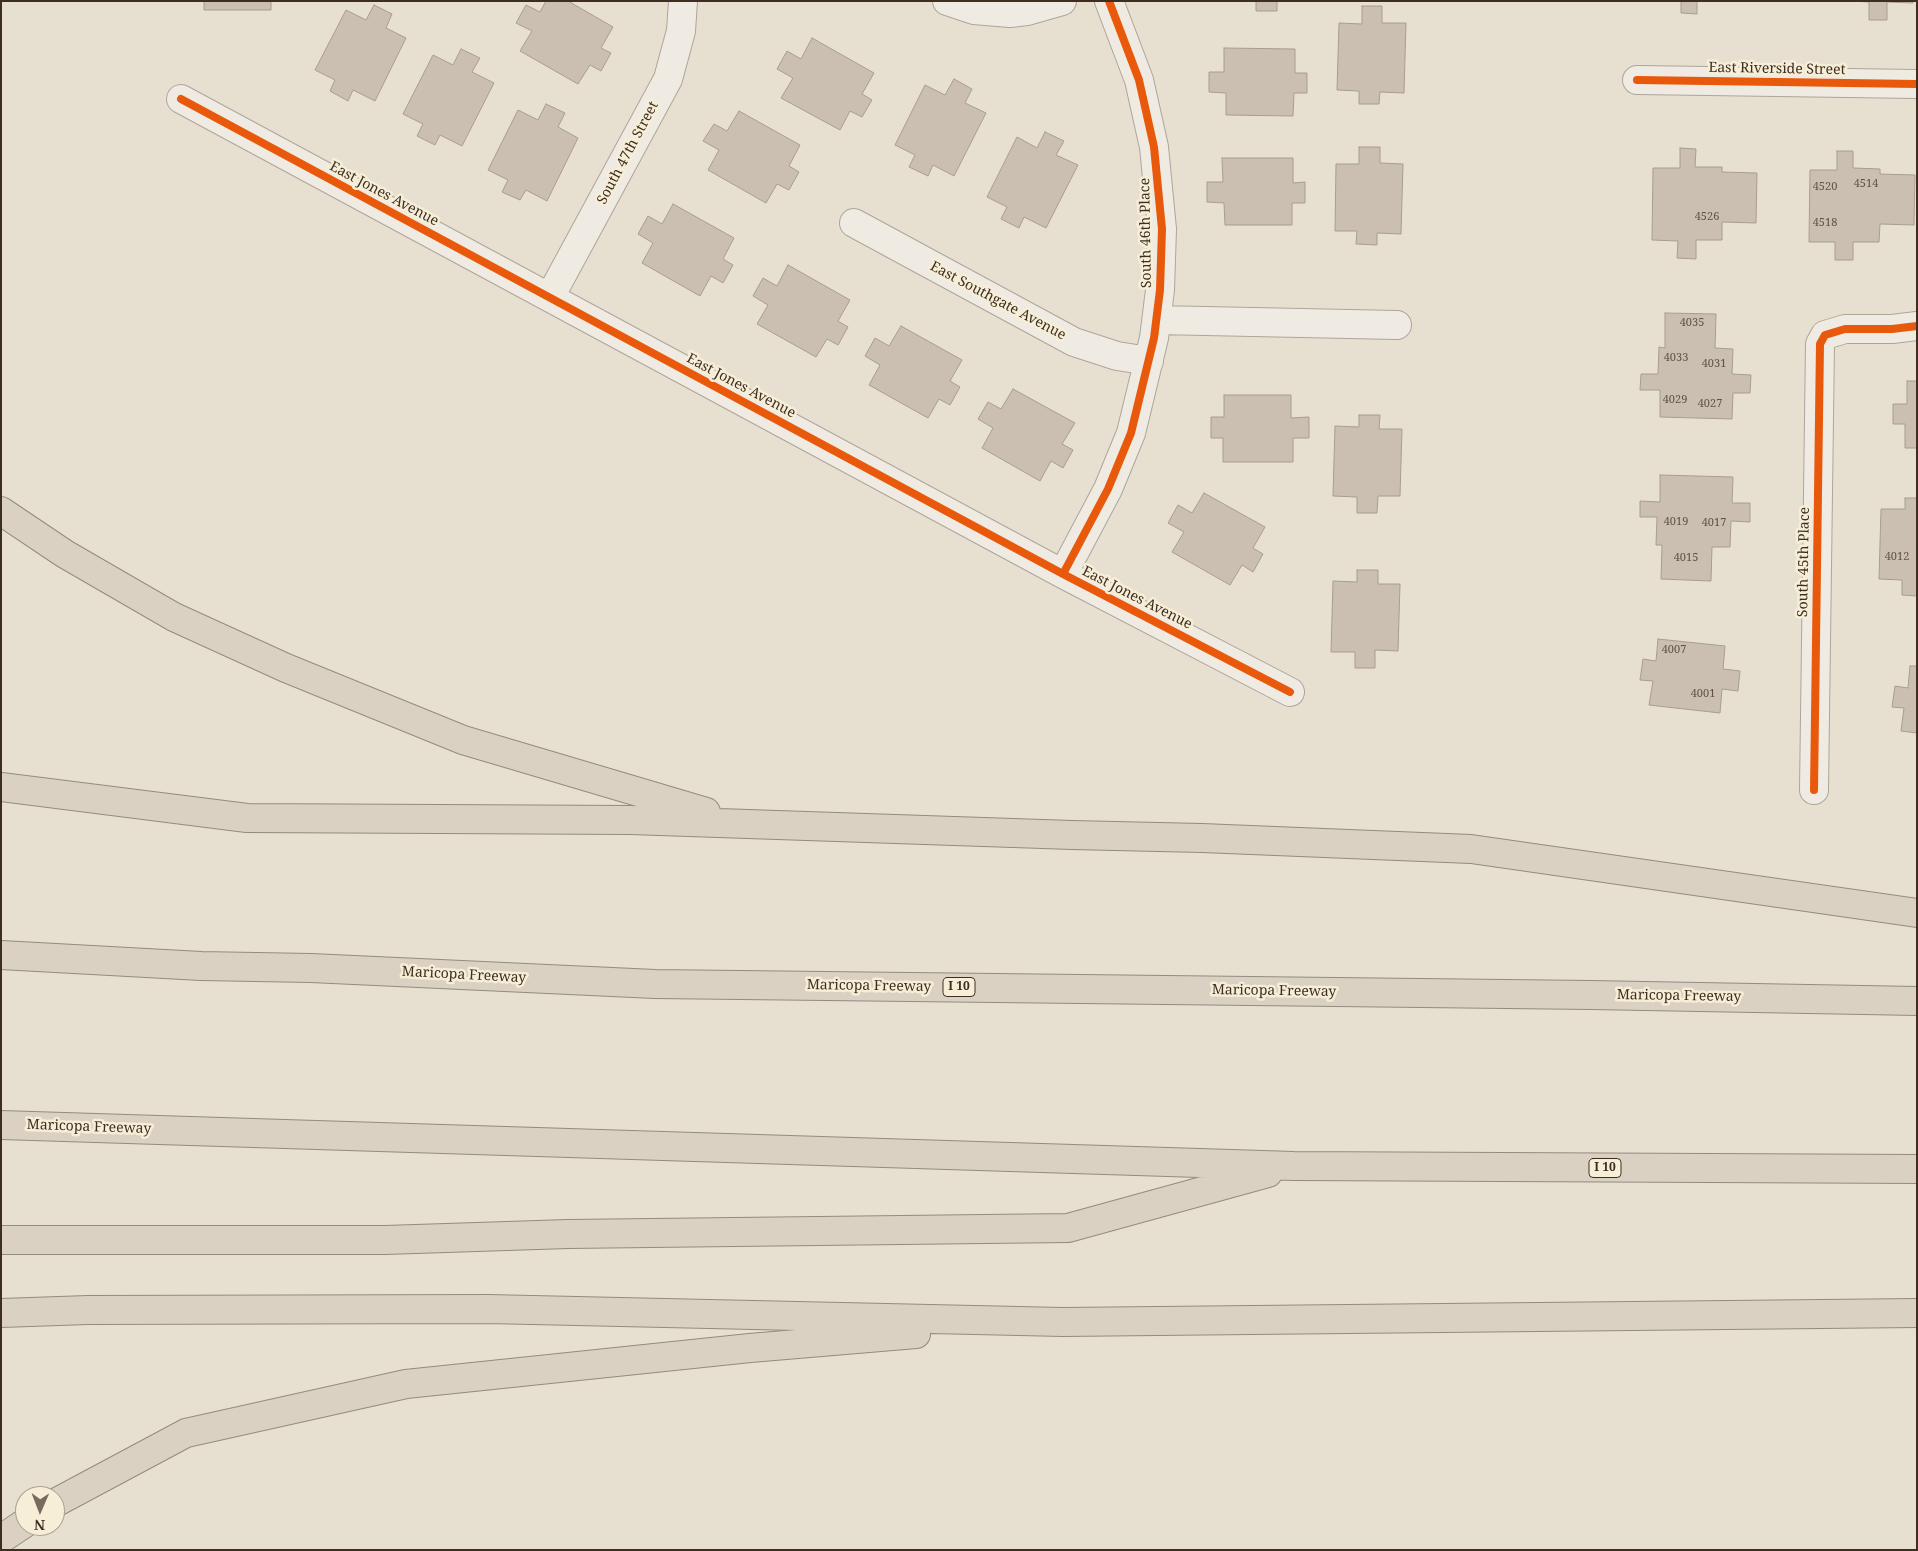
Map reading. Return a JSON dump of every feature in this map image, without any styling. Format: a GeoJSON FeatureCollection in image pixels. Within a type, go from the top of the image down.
{"type":"FeatureCollection","features":[{"type":"Feature","properties":{"kind":"highway"},"geometry":{"type":"LineString","coordinates":[[1,511],[65,554],[174,617],[286,668],[462,740],[748,824]]}},
{"type":"Feature","properties":{"kind":"highway"},"geometry":{"type":"LineString","coordinates":[[1,787],[247,818],[630,820],[1202,838],[1471,849],[1917,913]]}},
{"type":"Feature","properties":{"kind":"highway","name":"Maricopa Freeway"},"geometry":{"type":"LineString","coordinates":[[1,954],[202,966],[310,968],[655,984],[1601,995],[1917,1001]]}},
{"type":"Feature","properties":{"kind":"highway","name":"Maricopa Freeway"},"geometry":{"type":"LineString","coordinates":[[1,1124],[1294,1166],[1917,1169]]}},
{"type":"Feature","properties":{"kind":"highway"},"geometry":{"type":"LineString","coordinates":[[1,1240],[104,1238],[385,1240],[568,1234],[1068,1228],[1294,1166]]}},
{"type":"Feature","properties":{"kind":"highway"},"geometry":{"type":"LineString","coordinates":[[1,1313],[98,1310],[488,1309],[1063,1322],[1917,1313]]}},
{"type":"Feature","properties":{"kind":"highway"},"geometry":{"type":"LineString","coordinates":[[65,1498],[186,1433],[406,1384],[750,1348],[1063,1322]]}},
{"type":"Feature","properties":{"kind":"highway"},"geometry":{"type":"LineString","coordinates":[[1,1539],[15,1530]]}},
{"type":"Feature","properties":{"kind":"street","name":"South 47th Street"},"geometry":{"type":"LineString","coordinates":[[550,297],[668,79],[681,30],[683,1]]}},
{"type":"Feature","properties":{"kind":"street"},"geometry":{"type":"LineString","coordinates":[[947,1],[974,10],[1010,13],[1027,12],[1062,1]]}},
{"type":"Feature","properties":{"kind":"street","name":"South 46th Place"},"geometry":{"type":"LineString","coordinates":[[1064,574],[1120,463],[1149,362],[1157,320],[1162,245],[1157,165],[1139,80],[1109,1]]}},
{"type":"Feature","properties":{"kind":"street","name":"East Riverside Street"},"geometry":{"type":"LineString","coordinates":[[1637,80],[1917,84]]}},
{"type":"Feature","properties":{"kind":"street","name":"East Jones Avenue"},"geometry":{"type":"LineString","coordinates":[[180,99],[1064,574],[1290,692]]}},
{"type":"Feature","properties":{"kind":"street","name":"East Southgate Avenue"},"geometry":{"type":"LineString","coordinates":[[854,223],[1074,342],[1110,354],[1149,362]]}},
{"type":"Feature","properties":{"kind":"street"},"geometry":{"type":"LineString","coordinates":[[1157,320],[1397,325]]}},
{"type":"Feature","properties":{"kind":"street","name":"South 45th Place"},"geometry":{"type":"LineString","coordinates":[[1814,790],[1820,344],[1825,335],[1845,329],[1892,329],[1917,326]]}},
{"type":"Feature","properties":{"kind":"building"},"geometry":{"type":"Polygon","coordinates":[[[204,1],[271,1],[271,10],[204,10],[204,1]]]}},
{"type":"Feature","properties":{"kind":"building"},"geometry":{"type":"Polygon","coordinates":[[[546,1],[568,1],[613,27],[601,48],[611,53],[601,71],[590,65],[578,84],[520,51],[532,31],[516,23],[526,5],[540,12],[546,1]]]}},
{"type":"Feature","properties":{"kind":"building"},"geometry":{"type":"Polygon","coordinates":[[[1256,1],[1277,1],[1277,11],[1256,11],[1256,1]]]}},
{"type":"Feature","properties":{"kind":"building"},"geometry":{"type":"Polygon","coordinates":[[[1681,1],[1697,1],[1697,14],[1681,13],[1681,1]]]}},
{"type":"Feature","properties":{"kind":"building"},"geometry":{"type":"Polygon","coordinates":[[[1850,1],[1913,1],[1913,3],[1887,2],[1887,20],[1869,20],[1869,2],[1850,1]]]}},
{"type":"Feature","properties":{"kind":"building"},"geometry":{"type":"Polygon","coordinates":[[[374,5],[392,14],[386,28],[406,38],[375,101],[353,90],[348,101],[330,91],[335,80],[315,70],[346,10],[366,20],[374,5]]]}},
{"type":"Feature","properties":{"kind":"building"},"geometry":{"type":"Polygon","coordinates":[[[1362,6],[1382,6],[1382,23],[1406,23],[1404,93],[1380,92],[1379,104],[1359,104],[1359,91],[1337,90],[1339,23],[1362,24],[1362,6]]]}},
{"type":"Feature","properties":{"kind":"building"},"geometry":{"type":"Polygon","coordinates":[[[812,38],[874,73],[862,94],[872,100],[862,117],[850,111],[840,130],[781,98],[793,78],[777,69],[787,51],[801,59],[812,38]]]}},
{"type":"Feature","properties":{"kind":"building"},"geometry":{"type":"Polygon","coordinates":[[[1224,48],[1295,49],[1295,73],[1307,73],[1307,93],[1294,93],[1293,116],[1226,115],[1226,93],[1209,92],[1209,72],[1224,72],[1224,48]]]}},
{"type":"Feature","properties":{"kind":"building"},"geometry":{"type":"Polygon","coordinates":[[[461,49],[480,58],[472,72],[494,83],[462,146],[440,135],[435,145],[417,136],[423,124],[403,114],[433,55],[453,65],[461,49]]]}},
{"type":"Feature","properties":{"kind":"building"},"geometry":{"type":"Polygon","coordinates":[[[954,79],[972,89],[965,103],[986,113],[954,176],[933,165],[928,176],[909,167],[915,155],[895,145],[925,85],[945,95],[954,79]]]}},
{"type":"Feature","properties":{"kind":"building"},"geometry":{"type":"Polygon","coordinates":[[[546,104],[565,113],[558,127],[578,138],[547,201],[526,190],[520,200],[502,192],[508,180],[488,170],[518,110],[538,120],[546,104]]]}},
{"type":"Feature","properties":{"kind":"building"},"geometry":{"type":"Polygon","coordinates":[[[739,111],[800,145],[789,166],[799,172],[789,190],[777,184],[766,203],[708,170],[719,150],[703,141],[714,124],[727,131],[739,111]]]}},
{"type":"Feature","properties":{"kind":"building"},"geometry":{"type":"Polygon","coordinates":[[[1045,132],[1064,141],[1056,155],[1078,165],[1046,228],[1024,217],[1019,228],[1001,219],[1007,207],[987,197],[1017,137],[1037,148],[1045,132]]]}},
{"type":"Feature","properties":{"kind":"building"},"geometry":{"type":"Polygon","coordinates":[[[1359,147],[1380,147],[1380,163],[1403,164],[1401,234],[1377,233],[1377,245],[1356,244],[1357,231],[1335,231],[1336,164],[1359,164],[1359,147]]]}},
{"type":"Feature","properties":{"kind":"building"},"geometry":{"type":"Polygon","coordinates":[[[1680,148],[1696,149],[1695,167],[1722,167],[1722,172],[1757,173],[1756,223],[1722,222],[1722,240],[1696,240],[1696,259],[1677,258],[1678,241],[1652,240],[1653,168],[1680,168],[1680,148]]]}},
{"type":"Feature","properties":{"kind":"building"},"geometry":{"type":"Polygon","coordinates":[[[1837,151],[1853,151],[1853,168],[1880,169],[1880,174],[1915,175],[1914,225],[1880,224],[1879,242],[1853,242],[1853,260],[1835,260],[1835,242],[1809,242],[1810,170],[1837,170],[1837,151]]]}},
{"type":"Feature","properties":{"kind":"building"},"geometry":{"type":"Polygon","coordinates":[[[1222,158],[1293,158],[1293,183],[1305,182],[1305,203],[1292,203],[1292,225],[1225,225],[1224,203],[1207,202],[1207,182],[1223,182],[1222,158]]]}},
{"type":"Feature","properties":{"kind":"building"},"geometry":{"type":"Polygon","coordinates":[[[673,204],[734,238],[723,259],[733,265],[723,283],[711,276],[700,296],[642,263],[653,243],[638,234],[648,216],[662,224],[673,204]]]}},
{"type":"Feature","properties":{"kind":"building"},"geometry":{"type":"Polygon","coordinates":[[[788,265],[850,300],[838,321],[848,327],[838,345],[827,339],[816,357],[757,324],[768,305],[753,296],[763,278],[777,286],[788,265]]]}},
{"type":"Feature","properties":{"kind":"building"},"geometry":{"type":"Polygon","coordinates":[[[1665,313],[1716,314],[1715,348],[1733,349],[1732,374],[1751,375],[1750,393],[1733,393],[1732,419],[1660,417],[1660,390],[1640,390],[1641,374],[1658,374],[1659,347],[1665,348],[1665,313]]]}},
{"type":"Feature","properties":{"kind":"building"},"geometry":{"type":"Polygon","coordinates":[[[901,326],[962,360],[950,381],[960,387],[950,405],[939,399],[928,418],[869,385],[880,365],[865,356],[875,338],[889,346],[901,326]]]}},
{"type":"Feature","properties":{"kind":"building"},"geometry":{"type":"Polygon","coordinates":[[[1907,381],[1917,381],[1917,448],[1905,448],[1905,424],[1893,424],[1893,404],[1907,404],[1907,381]]]}},
{"type":"Feature","properties":{"kind":"building"},"geometry":{"type":"Polygon","coordinates":[[[1013,389],[1075,423],[1062,444],[1073,450],[1063,468],[1051,461],[1040,481],[982,448],[993,428],[978,419],[988,402],[1001,409],[1013,389]]]}},
{"type":"Feature","properties":{"kind":"building"},"geometry":{"type":"Polygon","coordinates":[[[1224,395],[1291,395],[1291,418],[1309,417],[1309,438],[1293,438],[1293,462],[1223,462],[1223,438],[1211,438],[1211,417],[1224,417],[1224,395]]]}},
{"type":"Feature","properties":{"kind":"building"},"geometry":{"type":"Polygon","coordinates":[[[1359,415],[1380,415],[1379,429],[1402,429],[1400,496],[1378,496],[1377,513],[1357,513],[1357,497],[1333,496],[1335,426],[1359,427],[1359,415]]]}},
{"type":"Feature","properties":{"kind":"building"},"geometry":{"type":"Polygon","coordinates":[[[1660,475],[1733,477],[1732,503],[1750,503],[1750,522],[1731,521],[1730,547],[1712,547],[1711,581],[1661,579],[1662,545],[1656,545],[1657,517],[1640,517],[1640,501],[1660,502],[1660,475]]]}},
{"type":"Feature","properties":{"kind":"building"},"geometry":{"type":"Polygon","coordinates":[[[1204,493],[1265,527],[1253,548],[1263,554],[1253,572],[1242,565],[1230,585],[1172,552],[1184,532],[1168,523],[1178,505],[1192,513],[1204,493]]]}},
{"type":"Feature","properties":{"kind":"building"},"geometry":{"type":"Polygon","coordinates":[[[1905,498],[1917,498],[1917,596],[1902,595],[1902,580],[1879,579],[1881,509],[1905,509],[1905,498]]]}},
{"type":"Feature","properties":{"kind":"building"},"geometry":{"type":"Polygon","coordinates":[[[1357,570],[1378,570],[1378,584],[1400,584],[1398,651],[1375,650],[1375,668],[1355,668],[1355,652],[1331,652],[1333,581],[1357,582],[1357,570]]]}},
{"type":"Feature","properties":{"kind":"building"},"geometry":{"type":"Polygon","coordinates":[[[1658,639],[1725,646],[1723,669],[1740,671],[1738,691],[1722,689],[1720,713],[1649,705],[1653,681],[1640,680],[1643,659],[1656,661],[1658,639]]]}},
{"type":"Feature","properties":{"kind":"building"},"geometry":{"type":"Polygon","coordinates":[[[1910,666],[1917,666],[1917,733],[1901,731],[1904,708],[1892,707],[1895,686],[1908,688],[1910,666]]]}},
{"type":"Feature","properties":{"kind":"cycle path"},"geometry":{"type":"LineString","coordinates":[[1063,574],[1108,489],[1131,433],[1154,338],[1160,290],[1162,229],[1154,147],[1139,80],[1109,1]]}},
{"type":"Feature","properties":{"kind":"cycle path"},"geometry":{"type":"LineString","coordinates":[[1637,80],[1917,84]]}},
{"type":"Feature","properties":{"kind":"cycle path"},"geometry":{"type":"LineString","coordinates":[[181,99],[1063,574],[1290,692]]}},
{"type":"Feature","properties":{"kind":"cycle path"},"geometry":{"type":"LineString","coordinates":[[1814,790],[1820,344],[1825,335],[1845,329],[1892,329],[1917,326]]}}]}
